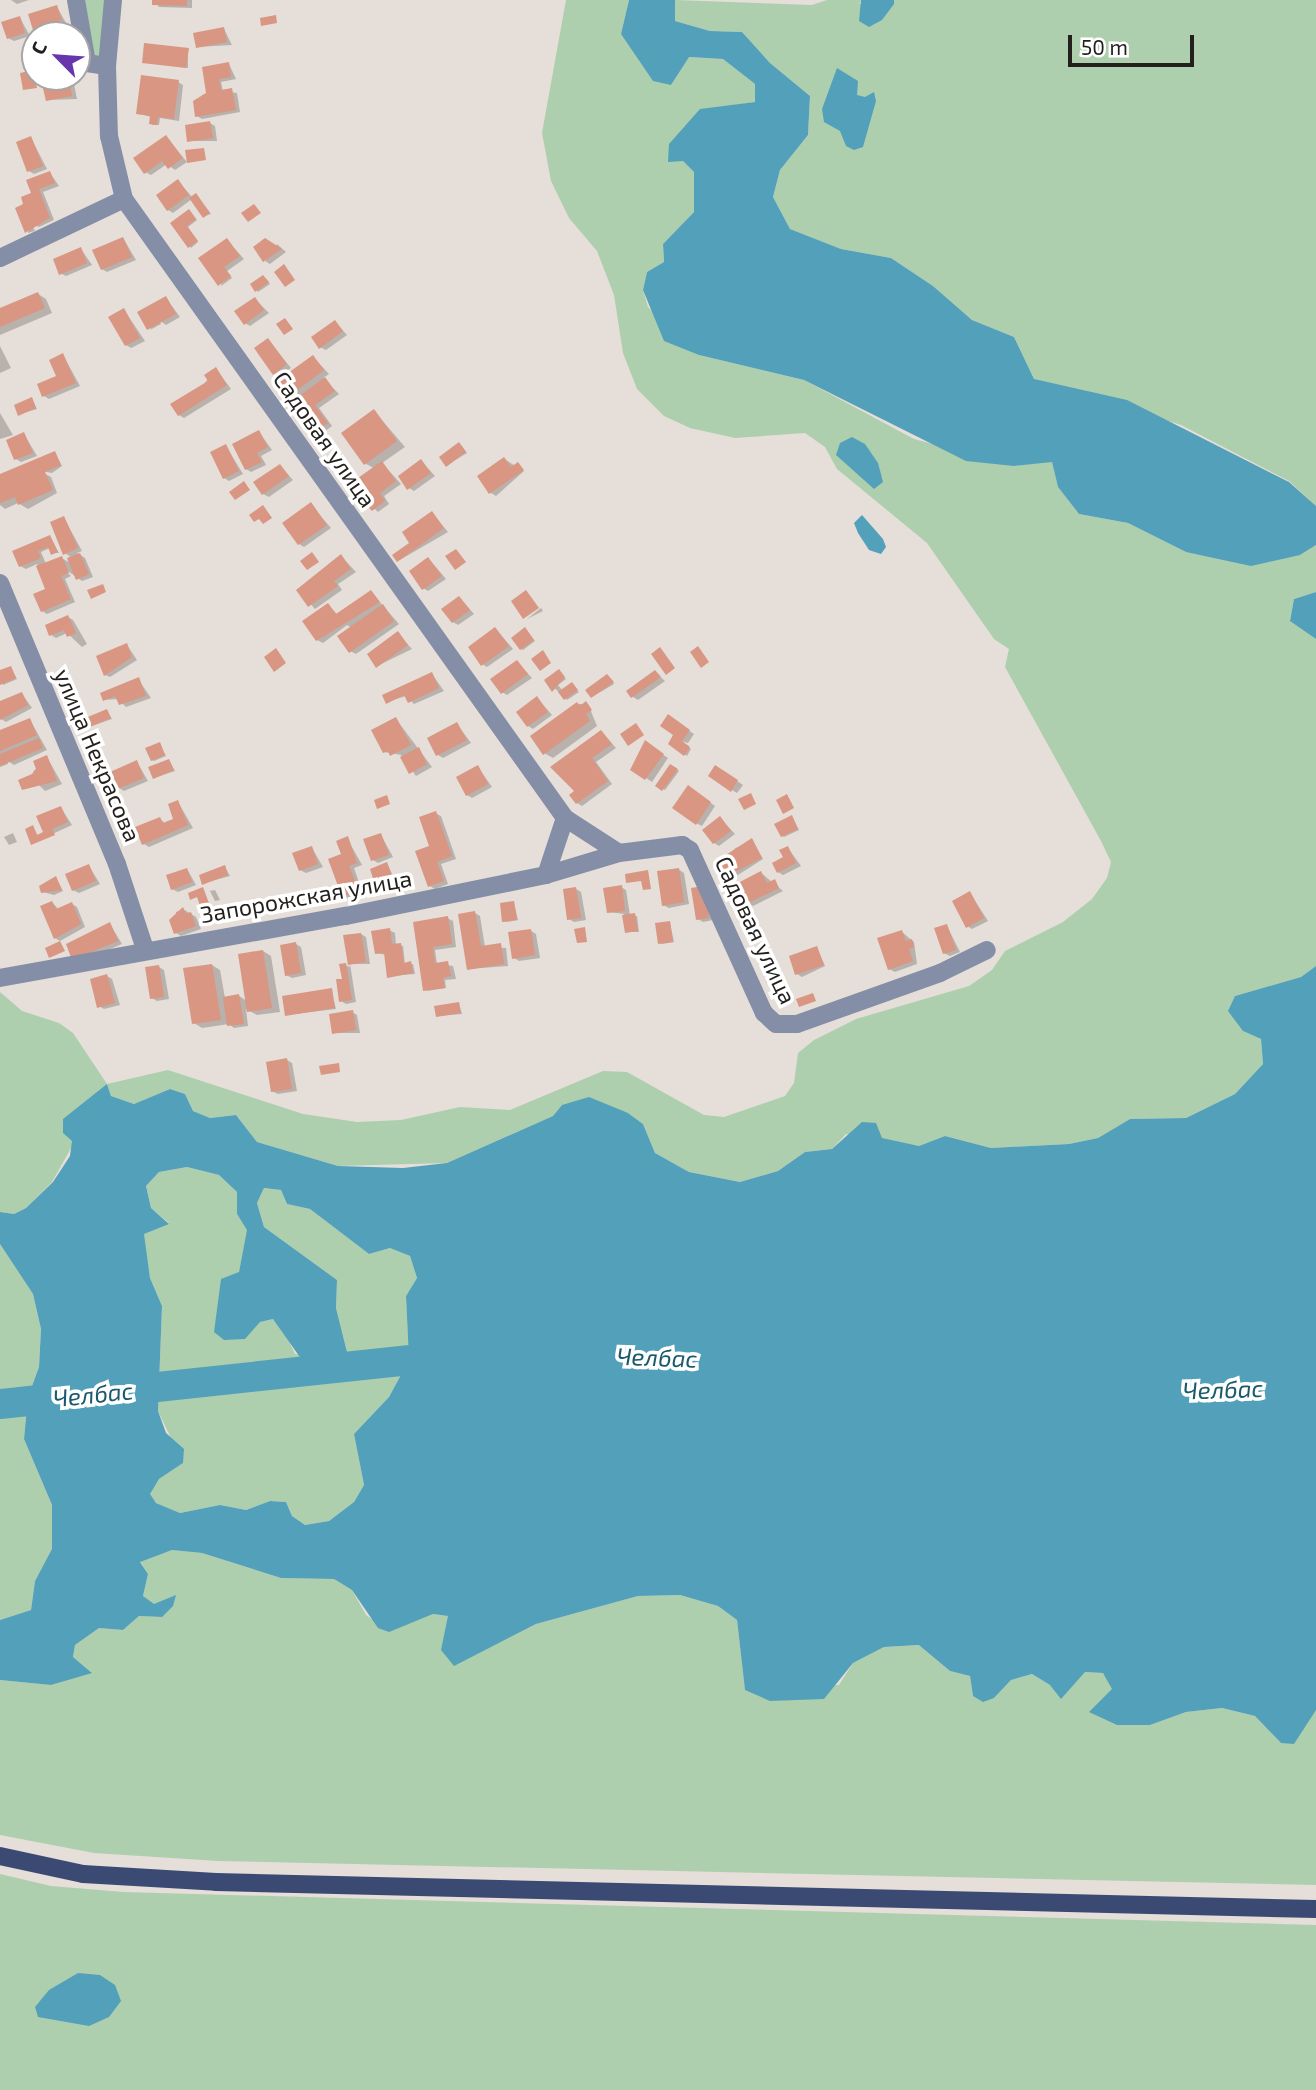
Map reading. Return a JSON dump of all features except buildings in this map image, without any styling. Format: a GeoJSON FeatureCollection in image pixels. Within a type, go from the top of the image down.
{"type":"FeatureCollection","features":[{"type":"Feature","properties":{"kind":"main road"},"geometry":{"type":"LineString","coordinates":[[0,1856],[83,1874],[216,1882],[1316,1909]]}},
{"type":"Feature","properties":{"kind":"street"},"geometry":{"type":"LineString","coordinates":[[76,0],[87,63],[107,66]]}},
{"type":"Feature","properties":{"kind":"street","name":"Садовая улица"},"geometry":{"type":"LineString","coordinates":[[113,0],[107,66],[110,155],[124,200],[565,818],[619,853],[682,845],[690,850],[764,1013],[776,1024],[797,1024],[940,973],[987,950]]}},
{"type":"Feature","properties":{"kind":"street"},"geometry":{"type":"LineString","coordinates":[[0,258],[124,200]]}},
{"type":"Feature","properties":{"kind":"street","name":"улица Некрасова"},"geometry":{"type":"LineString","coordinates":[[0,583],[117,864],[145,949]]}},
{"type":"Feature","properties":{"kind":"street"},"geometry":{"type":"LineString","coordinates":[[547,875],[565,818]]}},
{"type":"Feature","properties":{"kind":"street","name":"Запорожская улица"},"geometry":{"type":"LineString","coordinates":[[0,978],[145,949],[346,916],[547,875],[619,853]]}},
{"type":"Feature","properties":{"kind":"green space"},"geometry":{"type":"Polygon","coordinates":[[[80,0],[108,0],[101,59],[91,58],[91,21],[84,21],[80,0]]]}},
{"type":"Feature","properties":{"kind":"green space"},"geometry":{"type":"Polygon","coordinates":[[[566,0],[629,0],[621,34],[671,85],[688,57],[723,59],[755,84],[755,102],[729,106],[683,161],[694,172],[694,212],[663,244],[664,262],[647,272],[643,290],[648,307],[699,355],[804,380],[914,439],[1014,466],[1052,461],[1058,487],[1079,514],[1128,523],[1186,552],[1300,555],[1316,545],[1316,592],[1294,599],[1290,620],[1316,639],[1316,966],[1301,977],[1235,996],[1243,1031],[1261,1039],[1263,1064],[1235,1094],[1186,1118],[1130,1119],[1098,1138],[1069,1144],[991,1148],[945,1136],[919,1146],[846,1134],[832,1149],[805,1152],[778,1171],[740,1182],[689,1172],[655,1153],[643,1124],[628,1113],[562,1105],[553,1116],[447,1163],[338,1166],[257,1142],[236,1115],[210,1118],[193,1111],[185,1094],[170,1089],[134,1104],[111,1096],[107,1084],[168,1070],[303,1114],[357,1122],[401,1120],[460,1107],[510,1110],[603,1071],[627,1072],[704,1115],[724,1117],[785,1096],[794,1083],[798,1053],[814,1040],[856,1019],[969,986],[992,970],[1005,951],[1063,922],[1092,899],[1107,878],[1111,862],[1101,841],[1005,667],[1009,649],[994,639],[927,543],[837,469],[825,447],[805,433],[735,438],[690,428],[664,416],[637,389],[623,353],[614,295],[597,251],[569,218],[551,181],[542,133],[566,0]]]}},
{"type":"Feature","properties":{"kind":"green space"},"geometry":{"type":"Polygon","coordinates":[[[675,0],[812,5],[827,0],[894,4],[894,0],[1316,0],[1316,506],[1289,481],[1181,425],[1034,379],[1014,337],[972,320],[933,286],[891,258],[841,249],[790,229],[773,197],[780,170],[808,135],[810,96],[770,63],[742,32],[710,31],[675,21],[675,0]]]}},
{"type":"Feature","properties":{"kind":"green space"},"geometry":{"type":"Polygon","coordinates":[[[0,992],[22,1011],[59,1023],[73,1033],[107,1084],[52,1182],[26,1208],[14,1214],[0,1212],[0,992]]]}},
{"type":"Feature","properties":{"kind":"green space"},"geometry":{"type":"Polygon","coordinates":[[[187,1167],[219,1175],[237,1192],[237,1214],[248,1230],[239,1272],[260,1322],[273,1319],[283,1328],[295,1354],[350,1364],[336,1308],[337,1280],[264,1227],[257,1203],[264,1188],[281,1190],[287,1204],[310,1209],[369,1254],[390,1248],[410,1256],[417,1278],[406,1296],[409,1360],[389,1397],[354,1434],[364,1485],[354,1502],[329,1521],[305,1525],[292,1516],[286,1502],[270,1501],[246,1510],[220,1505],[180,1513],[156,1503],[149,1494],[159,1479],[183,1463],[158,1411],[162,1306],[150,1278],[143,1234],[169,1223],[151,1208],[146,1186],[159,1172],[187,1167]]]}},
{"type":"Feature","properties":{"kind":"green space"},"geometry":{"type":"Polygon","coordinates":[[[0,1244],[33,1294],[41,1329],[39,1367],[28,1397],[24,1439],[52,1505],[52,1550],[35,1581],[31,1610],[0,1620],[0,1244]]]}},
{"type":"Feature","properties":{"kind":"green space"},"geometry":{"type":"Polygon","coordinates":[[[172,1550],[202,1553],[281,1578],[334,1579],[352,1590],[366,1615],[389,1631],[433,1614],[449,1616],[454,1665],[536,1624],[638,1596],[680,1595],[718,1606],[737,1620],[745,1689],[839,1685],[853,1663],[884,1647],[920,1645],[950,1671],[970,1676],[973,1696],[994,1698],[1011,1680],[1032,1674],[1050,1685],[1085,1672],[1103,1673],[1150,1725],[1186,1712],[1222,1708],[1255,1716],[1281,1743],[1316,1710],[1316,1885],[218,1861],[94,1853],[0,1835],[0,1680],[51,1685],[91,1672],[73,1657],[75,1645],[99,1628],[123,1630],[139,1616],[162,1617],[143,1596],[148,1574],[140,1561],[172,1550]]]}},
{"type":"Feature","properties":{"kind":"green space"},"geometry":{"type":"Polygon","coordinates":[[[0,1874],[51,1886],[123,1892],[1316,1925],[1316,2090],[0,2090],[0,1874]]]}},
{"type":"Feature","properties":{"kind":"water"},"geometry":{"type":"Polygon","coordinates":[[[629,0],[675,0],[675,21],[710,31],[742,32],[770,63],[810,96],[808,135],[780,170],[773,197],[790,229],[841,249],[891,258],[933,286],[972,320],[1014,337],[1034,379],[1127,400],[1289,482],[1316,506],[1316,545],[1300,555],[1251,566],[1186,552],[1128,523],[1079,514],[1058,487],[1052,462],[1014,466],[966,461],[804,380],[699,355],[664,341],[643,290],[647,272],[664,262],[663,244],[694,212],[694,172],[683,161],[668,162],[669,144],[700,109],[755,102],[755,84],[723,59],[689,57],[671,85],[653,81],[621,34],[629,0]]]}},
{"type":"Feature","properties":{"kind":"water"},"geometry":{"type":"Polygon","coordinates":[[[861,0],[894,0],[894,4],[882,20],[869,27],[859,21],[861,0]]]}},
{"type":"Feature","properties":{"kind":"water"},"geometry":{"type":"Polygon","coordinates":[[[837,68],[858,81],[857,95],[865,97],[874,92],[876,101],[863,147],[854,150],[846,146],[840,131],[824,122],[822,109],[837,68]]]}},
{"type":"Feature","properties":{"kind":"water"},"geometry":{"type":"Polygon","coordinates":[[[852,437],[865,444],[878,463],[883,482],[874,489],[836,455],[840,443],[852,437]]]}},
{"type":"Feature","properties":{"kind":"water"},"geometry":{"type":"Polygon","coordinates":[[[862,515],[883,539],[886,547],[881,554],[869,550],[858,533],[854,523],[862,515]]]}},
{"type":"Feature","properties":{"kind":"water"},"geometry":{"type":"Polygon","coordinates":[[[1316,592],[1316,639],[1290,621],[1294,599],[1316,592]]]}},
{"type":"Feature","properties":{"kind":"water"},"geometry":{"type":"Polygon","coordinates":[[[1316,966],[1316,1710],[1294,1744],[1281,1743],[1255,1716],[1222,1708],[1186,1712],[1150,1725],[1117,1725],[1089,1712],[1112,1689],[1103,1673],[1085,1672],[1061,1699],[1050,1685],[1032,1674],[1011,1680],[994,1698],[983,1702],[973,1696],[970,1676],[950,1671],[919,1645],[884,1647],[853,1663],[824,1699],[770,1701],[745,1690],[737,1620],[718,1606],[680,1595],[638,1596],[536,1624],[454,1666],[441,1650],[448,1616],[433,1614],[389,1632],[378,1628],[352,1590],[334,1579],[281,1578],[202,1553],[172,1550],[140,1562],[148,1574],[143,1596],[154,1604],[176,1595],[173,1606],[162,1617],[139,1616],[123,1630],[99,1628],[75,1645],[73,1657],[92,1673],[51,1685],[0,1680],[0,1620],[31,1610],[35,1581],[52,1549],[52,1505],[24,1439],[28,1397],[39,1367],[41,1329],[33,1294],[0,1244],[0,1212],[14,1214],[26,1208],[53,1182],[70,1156],[72,1141],[63,1133],[63,1119],[107,1084],[111,1096],[134,1104],[170,1089],[185,1094],[193,1111],[210,1118],[236,1115],[257,1142],[338,1166],[403,1168],[447,1163],[553,1116],[562,1105],[589,1097],[628,1113],[643,1124],[655,1153],[689,1172],[740,1182],[778,1171],[805,1152],[832,1149],[862,1122],[876,1123],[882,1138],[919,1146],[945,1136],[991,1148],[1069,1144],[1098,1138],[1130,1119],[1186,1118],[1235,1094],[1263,1064],[1261,1039],[1243,1031],[1228,1011],[1235,996],[1301,977],[1316,966]],[[187,1167],[159,1172],[146,1186],[151,1208],[169,1224],[144,1234],[150,1278],[162,1306],[158,1411],[166,1433],[184,1449],[183,1463],[159,1479],[150,1494],[156,1503],[180,1513],[220,1505],[246,1510],[270,1501],[286,1502],[292,1516],[305,1525],[329,1521],[354,1502],[364,1485],[354,1434],[389,1397],[409,1360],[406,1296],[417,1278],[410,1256],[390,1248],[369,1254],[310,1209],[287,1204],[281,1190],[264,1188],[257,1203],[264,1227],[337,1280],[336,1308],[350,1364],[344,1378],[324,1378],[309,1370],[273,1319],[260,1322],[245,1339],[224,1340],[214,1332],[221,1279],[239,1272],[247,1230],[237,1214],[237,1192],[219,1175],[187,1167]]]}},
{"type":"Feature","properties":{"kind":"water"},"geometry":{"type":"Polygon","coordinates":[[[78,1973],[100,1975],[115,1985],[121,2001],[109,2017],[89,2026],[38,2017],[35,2007],[49,1990],[78,1973]]]}},
{"type":"Feature","properties":{"kind":"waterway","name":"Челбас"},"geometry":{"type":"LineString","coordinates":[[120,1391],[450,1356]]}},
{"type":"Feature","properties":{"kind":"waterway","name":"Челбас"},"geometry":{"type":"LineString","coordinates":[[0,1404],[67,1397]]}}]}
